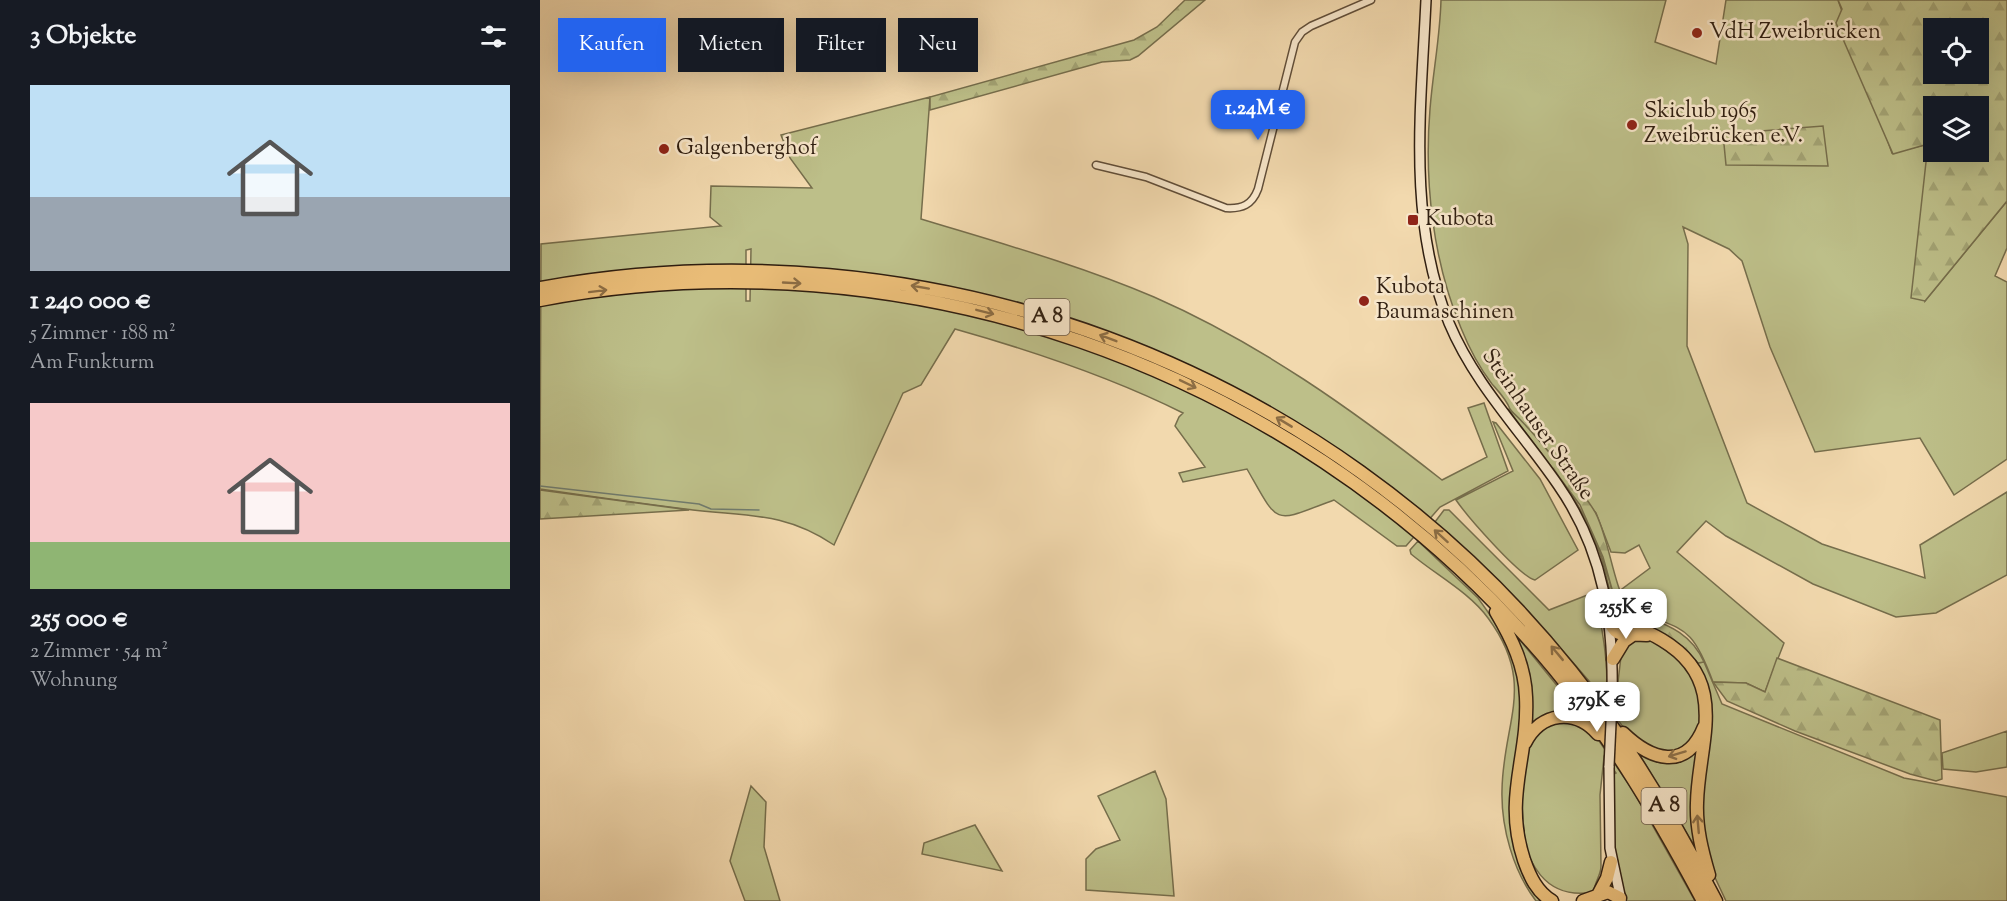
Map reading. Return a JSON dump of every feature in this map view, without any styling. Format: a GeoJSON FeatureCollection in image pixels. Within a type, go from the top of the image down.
{"type":"FeatureCollection","features":[{"type":"Feature","properties":{"kind":"highway","name":"A 8"},"geometry":{"type":"LineString","coordinates":[[540,288],[668,272],[769,270],[841,275],[966,295],[1042,315],[1140,350],[1193,373],[1268,412],[1339,457],[1401,502],[1485,575],[1532,625],[1605,716],[1650,782],[1716,901]]}},
{"type":"Feature","properties":{"kind":"highway","name":"A 8"},"geometry":{"type":"LineString","coordinates":[[540,300],[602,290],[673,283],[780,283],[891,294],[966,307],[1039,326],[1082,340],[1181,380],[1260,421],[1324,461],[1427,539],[1481,589],[1564,682],[1624,764],[1703,901]]}},
{"type":"Feature","properties":{"kind":"highway"},"geometry":{"type":"LineString","coordinates":[[1481,589],[1509,635],[1524,675],[1526,712],[1515,798],[1520,844],[1536,886],[1552,901]]}},
{"type":"Feature","properties":{"kind":"highway"},"geometry":{"type":"LineString","coordinates":[[1611,624],[1620,634],[1659,639]]}},
{"type":"Feature","properties":{"kind":"highway"},"geometry":{"type":"LineString","coordinates":[[1611,624],[1635,627],[1659,639],[1677,651],[1692,668],[1704,700],[1706,724],[1697,818],[1702,852],[1716,901]]}},
{"type":"Feature","properties":{"kind":"highway"},"geometry":{"type":"LineString","coordinates":[[1612,659],[1624,642],[1634,634]]}},
{"type":"Feature","properties":{"kind":"highway"},"geometry":{"type":"LineString","coordinates":[[1521,753],[1528,737],[1539,724],[1549,718],[1565,716],[1587,724],[1624,764]]}},
{"type":"Feature","properties":{"kind":"highway"},"geometry":{"type":"LineString","coordinates":[[1605,716],[1641,749],[1664,757],[1675,756],[1688,750],[1698,740],[1706,724]]}},
{"type":"Feature","properties":{"kind":"highway"},"geometry":{"type":"LineString","coordinates":[[1601,898],[1611,862]]}},
{"type":"Feature","properties":{"kind":"highway"},"geometry":{"type":"LineString","coordinates":[[1583,901],[1601,898],[1620,900]]}},
{"type":"Feature","properties":{"kind":"main road","name":"Steinhauser Straße"},"geometry":{"type":"LineString","coordinates":[[1426,0],[1420,202],[1436,286],[1450,324],[1470,365],[1491,398],[1559,486],[1594,552],[1603,582],[1611,624],[1612,659],[1608,816],[1611,862],[1620,900]]}},
{"type":"Feature","properties":{"kind":"street"},"geometry":{"type":"LineString","coordinates":[[1096,165],[1146,177],[1226,208],[1249,204],[1258,189],[1295,42],[1311,26],[1371,0]]}},
{"type":"Feature","properties":{"kind":"green space"},"geometry":{"type":"Polygon","coordinates":[[[1185,0],[1205,0],[1138,56],[1130,60],[1102,62],[930,110],[930,97],[1134,40],[1157,27],[1185,0]]]}},
{"type":"Feature","properties":{"kind":"green space"},"geometry":{"type":"Polygon","coordinates":[[[1441,0],[1666,0],[1655,42],[1716,64],[1726,0],[1838,0],[1892,153],[1923,145],[1923,162],[1928,162],[1925,301],[2007,201],[2007,248],[1995,276],[2007,282],[2007,459],[1954,495],[1920,438],[1815,452],[1770,347],[1742,261],[1729,249],[1683,227],[1688,244],[1687,346],[1747,503],[1822,544],[1925,578],[1920,545],[2007,492],[2007,575],[1936,613],[1896,617],[1813,584],[1726,536],[1706,521],[1677,552],[1784,643],[1765,692],[1746,683],[1713,682],[1691,638],[1683,631],[1630,607],[1622,589],[1650,568],[1639,545],[1625,553],[1611,552],[1596,513],[1510,409],[1483,371],[1467,343],[1451,302],[1437,249],[1428,165],[1430,109],[1441,0]]]}},
{"type":"Feature","properties":{"kind":"green space"},"geometry":{"type":"Polygon","coordinates":[[[1838,0],[2007,0],[2007,201],[1925,301],[1911,298],[1926,162],[1989,162],[1989,96],[1923,96],[1923,145],[1893,154],[1836,23],[1842,9],[1838,0]]]}},
{"type":"Feature","properties":{"kind":"green space"},"geometry":{"type":"Polygon","coordinates":[[[930,97],[921,219],[1097,275],[1193,315],[1268,357],[1339,403],[1442,480],[1487,457],[1468,408],[1484,403],[1508,471],[1440,507],[1406,546],[1397,546],[1334,500],[1299,513],[1288,516],[1280,515],[1266,502],[1247,469],[1183,482],[1179,473],[1205,467],[1175,426],[1183,413],[1071,366],[955,329],[921,385],[903,393],[834,545],[815,534],[779,520],[540,489],[541,244],[721,226],[710,217],[711,186],[812,188],[790,158],[781,135],[930,97]],[[751,249],[746,250],[746,301],[750,301],[751,249]]]}},
{"type":"Feature","properties":{"kind":"green space"},"geometry":{"type":"Polygon","coordinates":[[[1823,126],[1828,166],[1726,165],[1723,134],[1823,126]]]}},
{"type":"Feature","properties":{"kind":"green space"},"geometry":{"type":"Polygon","coordinates":[[[1508,409],[1570,477],[1592,507],[1601,527],[1628,609],[1682,634],[1698,651],[1704,662],[1698,663],[1672,641],[1619,614],[1603,557],[1580,505],[1508,409]]]}},
{"type":"Feature","properties":{"kind":"green space"},"geometry":{"type":"Polygon","coordinates":[[[1508,414],[1552,466],[1576,502],[1603,560],[1615,603],[1675,641],[1698,663],[1704,662],[1722,704],[1904,778],[2007,797],[2007,901],[1726,901],[1711,869],[1700,815],[1707,752],[1697,666],[1619,617],[1600,555],[1579,510],[1557,477],[1508,414]]]}},
{"type":"Feature","properties":{"kind":"green space"},"geometry":{"type":"Polygon","coordinates":[[[1493,422],[1540,479],[1578,550],[1535,580],[1527,576],[1506,557],[1456,500],[1513,471],[1493,422]]]}},
{"type":"Feature","properties":{"kind":"green space"},"geometry":{"type":"Polygon","coordinates":[[[540,490],[689,510],[540,519],[540,490]]]}},
{"type":"Feature","properties":{"kind":"green space"},"geometry":{"type":"Polygon","coordinates":[[[1444,510],[1449,510],[1549,610],[1595,592],[1606,659],[1605,695],[1618,712],[1619,702],[1616,699],[1622,648],[1638,638],[1653,641],[1683,663],[1697,686],[1701,726],[1690,746],[1665,755],[1626,731],[1589,681],[1529,612],[1435,522],[1444,510]]]}},
{"type":"Feature","properties":{"kind":"green space"},"geometry":{"type":"Polygon","coordinates":[[[1418,541],[1478,598],[1510,643],[1524,695],[1512,819],[1543,901],[1536,901],[1521,876],[1510,848],[1504,819],[1502,790],[1504,766],[1514,703],[1511,663],[1503,642],[1480,609],[1462,592],[1411,554],[1410,550],[1418,541]]]}},
{"type":"Feature","properties":{"kind":"green space"},"geometry":{"type":"Polygon","coordinates":[[[1515,634],[1581,715],[1529,731],[1515,634]]]}},
{"type":"Feature","properties":{"kind":"green space"},"geometry":{"type":"Polygon","coordinates":[[[1777,658],[1940,720],[1942,779],[1936,781],[1910,774],[1795,731],[1727,701],[1713,682],[1746,683],[1765,692],[1777,658]]]}},
{"type":"Feature","properties":{"kind":"green space"},"geometry":{"type":"Polygon","coordinates":[[[1569,719],[1595,735],[1632,789],[1695,901],[1626,901],[1614,849],[1612,775],[1616,773],[1604,757],[1600,795],[1601,866],[1594,892],[1577,893],[1562,890],[1550,884],[1540,875],[1527,851],[1519,816],[1524,758],[1529,745],[1542,726],[1569,719]]]}},
{"type":"Feature","properties":{"kind":"green space"},"geometry":{"type":"Polygon","coordinates":[[[2007,731],[2007,767],[1976,772],[1943,769],[1942,753],[2007,731]]]}},
{"type":"Feature","properties":{"kind":"green space"},"geometry":{"type":"Polygon","coordinates":[[[1699,742],[1698,852],[1638,752],[1656,759],[1699,742]]]}},
{"type":"Feature","properties":{"kind":"green space"},"geometry":{"type":"Polygon","coordinates":[[[1155,771],[1166,799],[1174,896],[1086,890],[1086,859],[1096,849],[1120,840],[1098,796],[1155,771]]]}},
{"type":"Feature","properties":{"kind":"green space"},"geometry":{"type":"Polygon","coordinates":[[[751,786],[766,802],[764,847],[780,901],[745,901],[730,861],[751,786]]]}},
{"type":"Feature","properties":{"kind":"green space"},"geometry":{"type":"Polygon","coordinates":[[[975,825],[1002,871],[922,854],[924,843],[975,825]]]}},
{"type":"Feature","properties":{"kind":"waterway"},"geometry":{"type":"LineString","coordinates":[[540,486],[699,504],[711,509],[759,510]]}},
{"type":"Feature","properties":{"kind":"place","name":"VdH Zweibrücken"},"geometry":{"type":"Point","coordinates":[1697,33]}},
{"type":"Feature","properties":{"kind":"place","name":"Skiclub 1965 Zweibrücken e.V."},"geometry":{"type":"Point","coordinates":[1632,125]}},
{"type":"Feature","properties":{"kind":"place","name":"Galgenberghof"},"geometry":{"type":"Point","coordinates":[664,149]}},
{"type":"Feature","properties":{"kind":"place","name":"Kubota"},"geometry":{"type":"Point","coordinates":[1413,220]}},
{"type":"Feature","properties":{"kind":"place","name":"Kubota Baumaschinen"},"geometry":{"type":"Point","coordinates":[1364,301]}}]}
